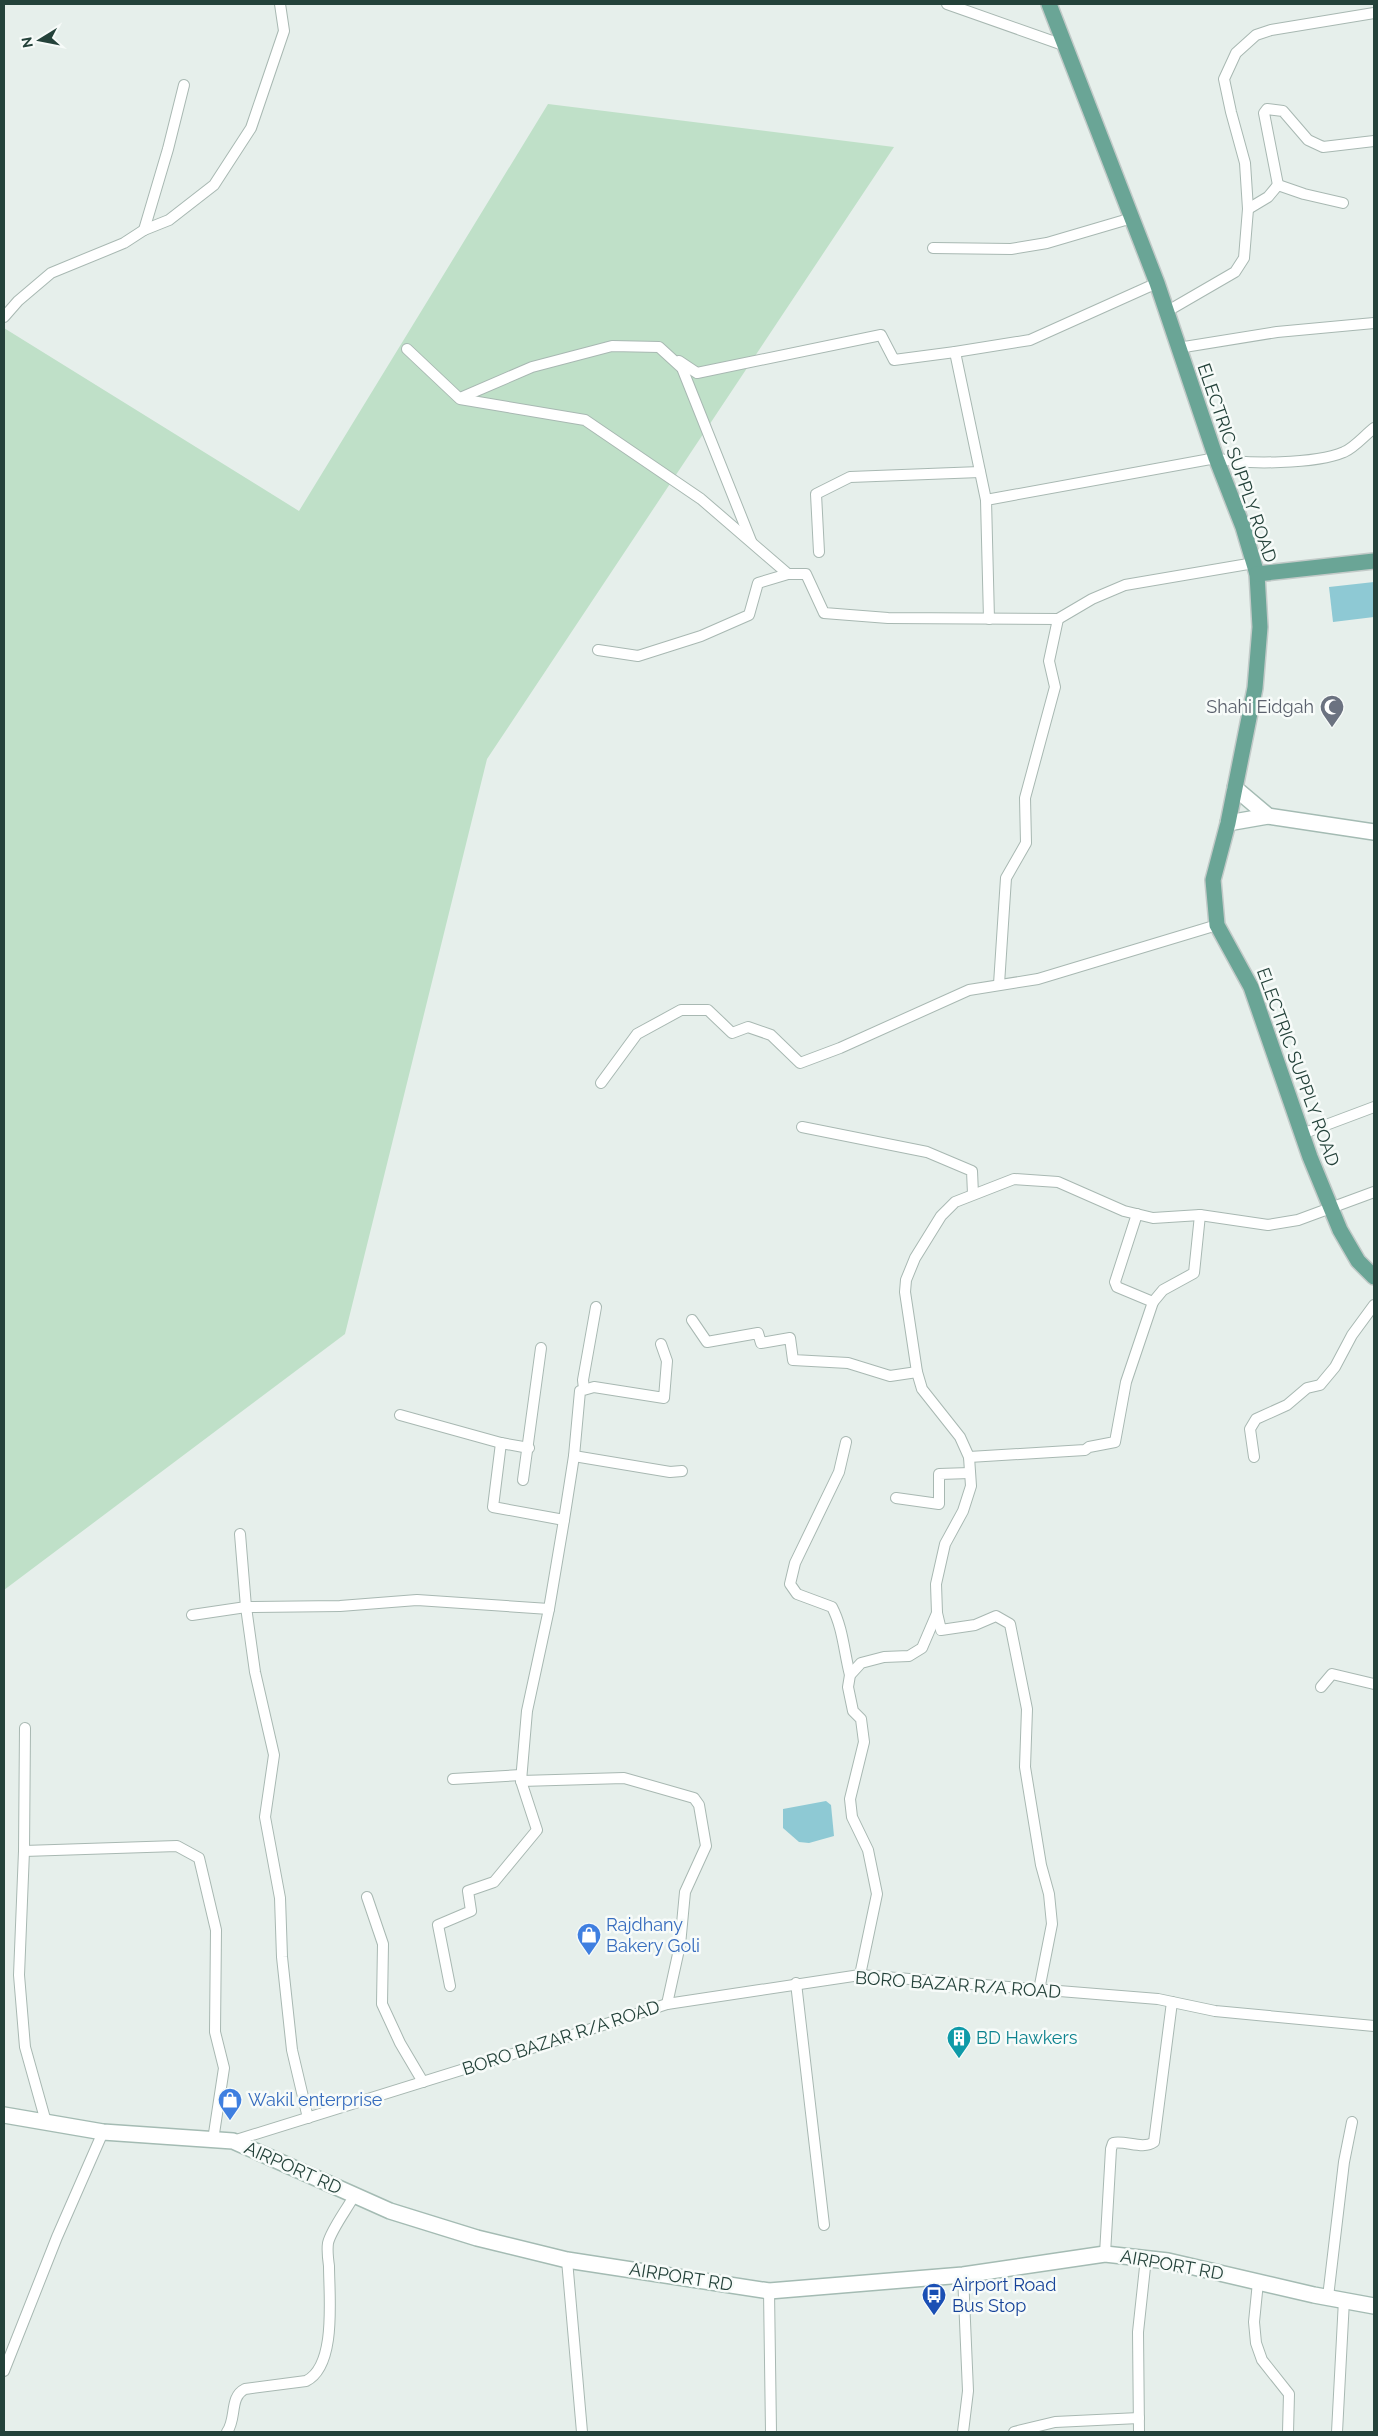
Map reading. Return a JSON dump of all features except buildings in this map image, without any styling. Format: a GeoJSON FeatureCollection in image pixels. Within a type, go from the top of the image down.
{"type":"FeatureCollection","features":[{"type":"Feature","properties":{"kind":"main road","name":"ELECTRIC SUPPLY ROAD"},"geometry":{"type":"LineString","coordinates":[[1049,4],[1157,283],[1216,458],[1243,527],[1255,569],[1260,627],[1255,688],[1228,823],[1213,880],[1217,925],[1251,987],[1302,1134],[1340,1230],[1358,1261],[1374,1277]]}},
{"type":"Feature","properties":{"kind":"main road"},"geometry":{"type":"LineString","coordinates":[[1255,569],[1374,561]]}},
{"type":"Feature","properties":{"kind":"main road"},"geometry":{"type":"LineString","coordinates":[[1234,788],[1268,816]]}},
{"type":"Feature","properties":{"kind":"main road"},"geometry":{"type":"LineString","coordinates":[[1228,823],[1268,816],[1374,832]]}},
{"type":"Feature","properties":{"kind":"main road","name":"AIRPORT RD"},"geometry":{"type":"LineString","coordinates":[[4,2115],[103,2132],[233,2141],[390,2211],[477,2238],[568,2260],[769,2291],[963,2275],[1106,2254],[1168,2261],[1374,2306]]}},
{"type":"Feature","properties":{"kind":"street"},"geometry":{"type":"LineString","coordinates":[[4,317],[51,273],[124,242],[144,230],[169,220],[214,185],[251,128],[284,31],[280,4]]}},
{"type":"Feature","properties":{"kind":"street"},"geometry":{"type":"LineString","coordinates":[[947,4],[1066,46]]}},
{"type":"Feature","properties":{"kind":"street"},"geometry":{"type":"LineString","coordinates":[[1166,312],[1236,272],[1244,258],[1248,209],[1245,164],[1224,79],[1236,53],[1256,35],[1271,30],[1374,13]]}},
{"type":"Feature","properties":{"kind":"street"},"geometry":{"type":"LineString","coordinates":[[144,230],[168,149],[184,85]]}},
{"type":"Feature","properties":{"kind":"street"},"geometry":{"type":"LineString","coordinates":[[1248,209],[1268,197],[1278,184],[1264,113],[1267,109],[1283,112],[1308,140],[1323,147],[1374,140]]}},
{"type":"Feature","properties":{"kind":"street"},"geometry":{"type":"LineString","coordinates":[[1278,184],[1304,194],[1343,203]]}},
{"type":"Feature","properties":{"kind":"street"},"geometry":{"type":"LineString","coordinates":[[933,248],[1011,249],[1047,243],[1132,218]]}},
{"type":"Feature","properties":{"kind":"street"},"geometry":{"type":"LineString","coordinates":[[460,398],[532,367],[612,346],[659,347],[698,373],[881,335],[894,360],[1030,340],[1157,283]]}},
{"type":"Feature","properties":{"kind":"street"},"geometry":{"type":"LineString","coordinates":[[1178,348],[1277,332],[1374,322]]}},
{"type":"Feature","properties":{"kind":"street"},"geometry":{"type":"LineString","coordinates":[[659,347],[682,368],[751,542]]}},
{"type":"Feature","properties":{"kind":"street"},"geometry":{"type":"LineString","coordinates":[[407,349],[460,398],[585,420],[701,499],[788,574]]}},
{"type":"Feature","properties":{"kind":"street"},"geometry":{"type":"LineString","coordinates":[[955,352],[986,500],[989,619]]}},
{"type":"Feature","properties":{"kind":"street"},"geometry":{"type":"LineString","coordinates":[[986,500],[1216,458],[1236,463],[1318,458],[1345,452],[1374,428]]}},
{"type":"Feature","properties":{"kind":"street"},"geometry":{"type":"LineString","coordinates":[[819,552],[816,494],[850,477],[980,472]]}},
{"type":"Feature","properties":{"kind":"street"},"geometry":{"type":"LineString","coordinates":[[598,650],[638,656],[700,636],[748,615],[758,583],[788,574],[806,574],[824,613],[888,618],[1058,619],[1092,599],[1125,585],[1255,569]]}},
{"type":"Feature","properties":{"kind":"street"},"geometry":{"type":"LineString","coordinates":[[999,984],[1006,878],[1026,843],[1025,798],[1055,687],[1049,661],[1058,619]]}},
{"type":"Feature","properties":{"kind":"street"},"geometry":{"type":"LineString","coordinates":[[601,1083],[637,1034],[681,1010],[708,1010],[732,1034],[748,1027],[771,1035],[800,1063],[840,1048],[969,990],[1038,979],[1217,925]]}},
{"type":"Feature","properties":{"kind":"street"},"geometry":{"type":"LineString","coordinates":[[1302,1134],[1374,1107]]}},
{"type":"Feature","properties":{"kind":"street"},"geometry":{"type":"LineString","coordinates":[[802,1127],[927,1152],[972,1171],[973,1194]]}},
{"type":"Feature","properties":{"kind":"street"},"geometry":{"type":"LineString","coordinates":[[1039,1990],[1052,1924],[1049,1894],[1041,1865],[1025,1767],[1026,1709],[1010,1624],[996,1616],[976,1625],[941,1630],[937,1613],[936,1584],[945,1544],[964,1511],[971,1486],[969,1457],[960,1437],[922,1389],[905,1292],[906,1280],[915,1258],[941,1216],[955,1202],[1014,1179],[1058,1182],[1137,1214],[1153,1218],[1200,1215],[1268,1225],[1298,1220],[1374,1192]]}},
{"type":"Feature","properties":{"kind":"street"},"geometry":{"type":"LineString","coordinates":[[1137,1214],[1115,1282],[1117,1286],[1153,1302]]}},
{"type":"Feature","properties":{"kind":"street"},"geometry":{"type":"LineString","coordinates":[[969,1457],[1085,1450],[1089,1447],[1115,1442],[1126,1382],[1153,1302],[1162,1290],[1194,1272],[1200,1215]]}},
{"type":"Feature","properties":{"kind":"street"},"geometry":{"type":"LineString","coordinates":[[1254,1457],[1250,1429],[1256,1419],[1287,1405],[1307,1388],[1320,1385],[1335,1367],[1352,1335],[1374,1304]]}},
{"type":"Feature","properties":{"kind":"street"},"geometry":{"type":"LineString","coordinates":[[584,1389],[583,1380],[596,1308]]}},
{"type":"Feature","properties":{"kind":"street"},"geometry":{"type":"LineString","coordinates":[[692,1320],[707,1342],[758,1333],[761,1343],[790,1338],[794,1360],[848,1363],[890,1376],[918,1372]]}},
{"type":"Feature","properties":{"kind":"street"},"geometry":{"type":"LineString","coordinates":[[450,1986],[438,1925],[471,1911],[468,1891],[494,1882],[537,1830],[521,1778],[527,1711],[549,1609],[564,1520],[574,1456],[580,1391],[594,1387],[664,1398],[667,1361],[661,1344]]}},
{"type":"Feature","properties":{"kind":"street"},"geometry":{"type":"LineString","coordinates":[[523,1480],[529,1448],[541,1348]]}},
{"type":"Feature","properties":{"kind":"street"},"geometry":{"type":"LineString","coordinates":[[400,1415],[502,1443],[529,1448]]}},
{"type":"Feature","properties":{"kind":"street"},"geometry":{"type":"LineString","coordinates":[[846,1442],[839,1472],[795,1563],[790,1584],[797,1594],[832,1607],[840,1623],[842,1647],[850,1675],[848,1687],[853,1711],[861,1720],[864,1742],[850,1799],[852,1817],[868,1850],[877,1894],[860,1975]]}},
{"type":"Feature","properties":{"kind":"street"},"geometry":{"type":"LineString","coordinates":[[502,1443],[493,1507],[564,1520]]}},
{"type":"Feature","properties":{"kind":"street"},"geometry":{"type":"LineString","coordinates":[[574,1456],[670,1472],[682,1471]]}},
{"type":"Feature","properties":{"kind":"street"},"geometry":{"type":"LineString","coordinates":[[896,1498],[939,1504],[939,1474],[970,1473]]}},
{"type":"Feature","properties":{"kind":"street"},"geometry":{"type":"LineString","coordinates":[[240,1534],[246,1607],[256,1672],[274,1755],[265,1817],[280,1898],[282,1957],[292,2050],[308,2118]]}},
{"type":"Feature","properties":{"kind":"street"},"geometry":{"type":"LineString","coordinates":[[192,1615],[246,1607],[340,1606],[417,1600],[549,1609]]}},
{"type":"Feature","properties":{"kind":"street"},"geometry":{"type":"LineString","coordinates":[[850,1675],[861,1663],[884,1657],[909,1656],[922,1648],[937,1613]]}},
{"type":"Feature","properties":{"kind":"street"},"geometry":{"type":"LineString","coordinates":[[1321,1687],[1332,1674],[1374,1684]]}},
{"type":"Feature","properties":{"kind":"street"},"geometry":{"type":"LineString","coordinates":[[25,1728],[24,1851],[18,1975],[25,2047],[46,2122]]}},
{"type":"Feature","properties":{"kind":"street"},"geometry":{"type":"LineString","coordinates":[[453,1779],[624,1778],[694,1798],[699,1805],[706,1846],[685,1892],[680,1945],[667,2004]]}},
{"type":"Feature","properties":{"kind":"street"},"geometry":{"type":"LineString","coordinates":[[24,1851],[177,1846],[199,1858],[216,1930],[215,2032],[224,2068],[213,2140]]}},
{"type":"Feature","properties":{"kind":"street"},"geometry":{"type":"LineString","coordinates":[[367,1898],[384,1944],[382,2004],[400,2043],[423,2082]]}},
{"type":"Feature","properties":{"kind":"street","name":"BORO BAZAR R/A ROAD"},"geometry":{"type":"LineString","coordinates":[[233,2141],[667,2004],[796,1983],[860,1975],[1158,1998],[1215,2011],[1374,2026]]}},
{"type":"Feature","properties":{"kind":"street"},"geometry":{"type":"LineString","coordinates":[[796,1983],[824,2225]]}},
{"type":"Feature","properties":{"kind":"street"},"geometry":{"type":"LineString","coordinates":[[1106,2254],[1111,2149],[1113,2143],[1119,2142],[1148,2145],[1154,2142],[1172,2002]]}},
{"type":"Feature","properties":{"kind":"street"},"geometry":{"type":"LineString","coordinates":[[1328,2297],[1344,2162],[1352,2122]]}},
{"type":"Feature","properties":{"kind":"street"},"geometry":{"type":"LineString","coordinates":[[4,2371],[57,2237],[103,2132]]}},
{"type":"Feature","properties":{"kind":"street"},"geometry":{"type":"LineString","coordinates":[[227,2432],[232,2426],[235,2400],[239,2392],[246,2389],[306,2381],[313,2378],[320,2368],[326,2354],[330,2315],[328,2243],[354,2196]]}},
{"type":"Feature","properties":{"kind":"street"},"geometry":{"type":"LineString","coordinates":[[1140,2432],[1138,2332],[1146,2258]]}},
{"type":"Feature","properties":{"kind":"street"},"geometry":{"type":"LineString","coordinates":[[568,2260],[582,2432]]}},
{"type":"Feature","properties":{"kind":"street"},"geometry":{"type":"LineString","coordinates":[[963,2275],[968,2391],[963,2432]]}},
{"type":"Feature","properties":{"kind":"street"},"geometry":{"type":"LineString","coordinates":[[1258,2282],[1254,2322],[1256,2343],[1262,2360],[1289,2394],[1288,2432]]}},
{"type":"Feature","properties":{"kind":"street"},"geometry":{"type":"LineString","coordinates":[[769,2291],[771,2432]]}},
{"type":"Feature","properties":{"kind":"street"},"geometry":{"type":"LineString","coordinates":[[1336,2432],[1344,2300]]}},
{"type":"Feature","properties":{"kind":"street"},"geometry":{"type":"LineString","coordinates":[[1014,2432],[1055,2422],[1139,2418]]}},
{"type":"Feature","properties":{"kind":"green space"},"geometry":{"type":"Polygon","coordinates":[[[548,104],[894,147],[487,759],[345,1334],[4,1590],[4,328],[299,511],[548,104]]]}},
{"type":"Feature","properties":{"kind":"water"},"geometry":{"type":"Polygon","coordinates":[[[1374,582],[1374,617],[1333,622],[1329,587],[1374,582]]]}},
{"type":"Feature","properties":{"kind":"water"},"geometry":{"type":"Polygon","coordinates":[[[826,1801],[831,1805],[834,1836],[809,1843],[799,1842],[783,1828],[783,1809],[826,1801]]]}},
{"type":"Feature","properties":{"kind":"place","name":"Shahi Eidgah"},"geometry":{"type":"Point","coordinates":[1332,728]}},
{"type":"Feature","properties":{"kind":"place","name":"Rajdhany Bakery Goli"},"geometry":{"type":"Point","coordinates":[589,1956]}},
{"type":"Feature","properties":{"kind":"place","name":"BD Hawkers"},"geometry":{"type":"Point","coordinates":[959,2059]}},
{"type":"Feature","properties":{"kind":"place","name":"Wakil enterprise"},"geometry":{"type":"Point","coordinates":[230,2121]}},
{"type":"Feature","properties":{"kind":"place","name":"Airport Road Bus Stop"},"geometry":{"type":"Point","coordinates":[934,2316]}}]}
